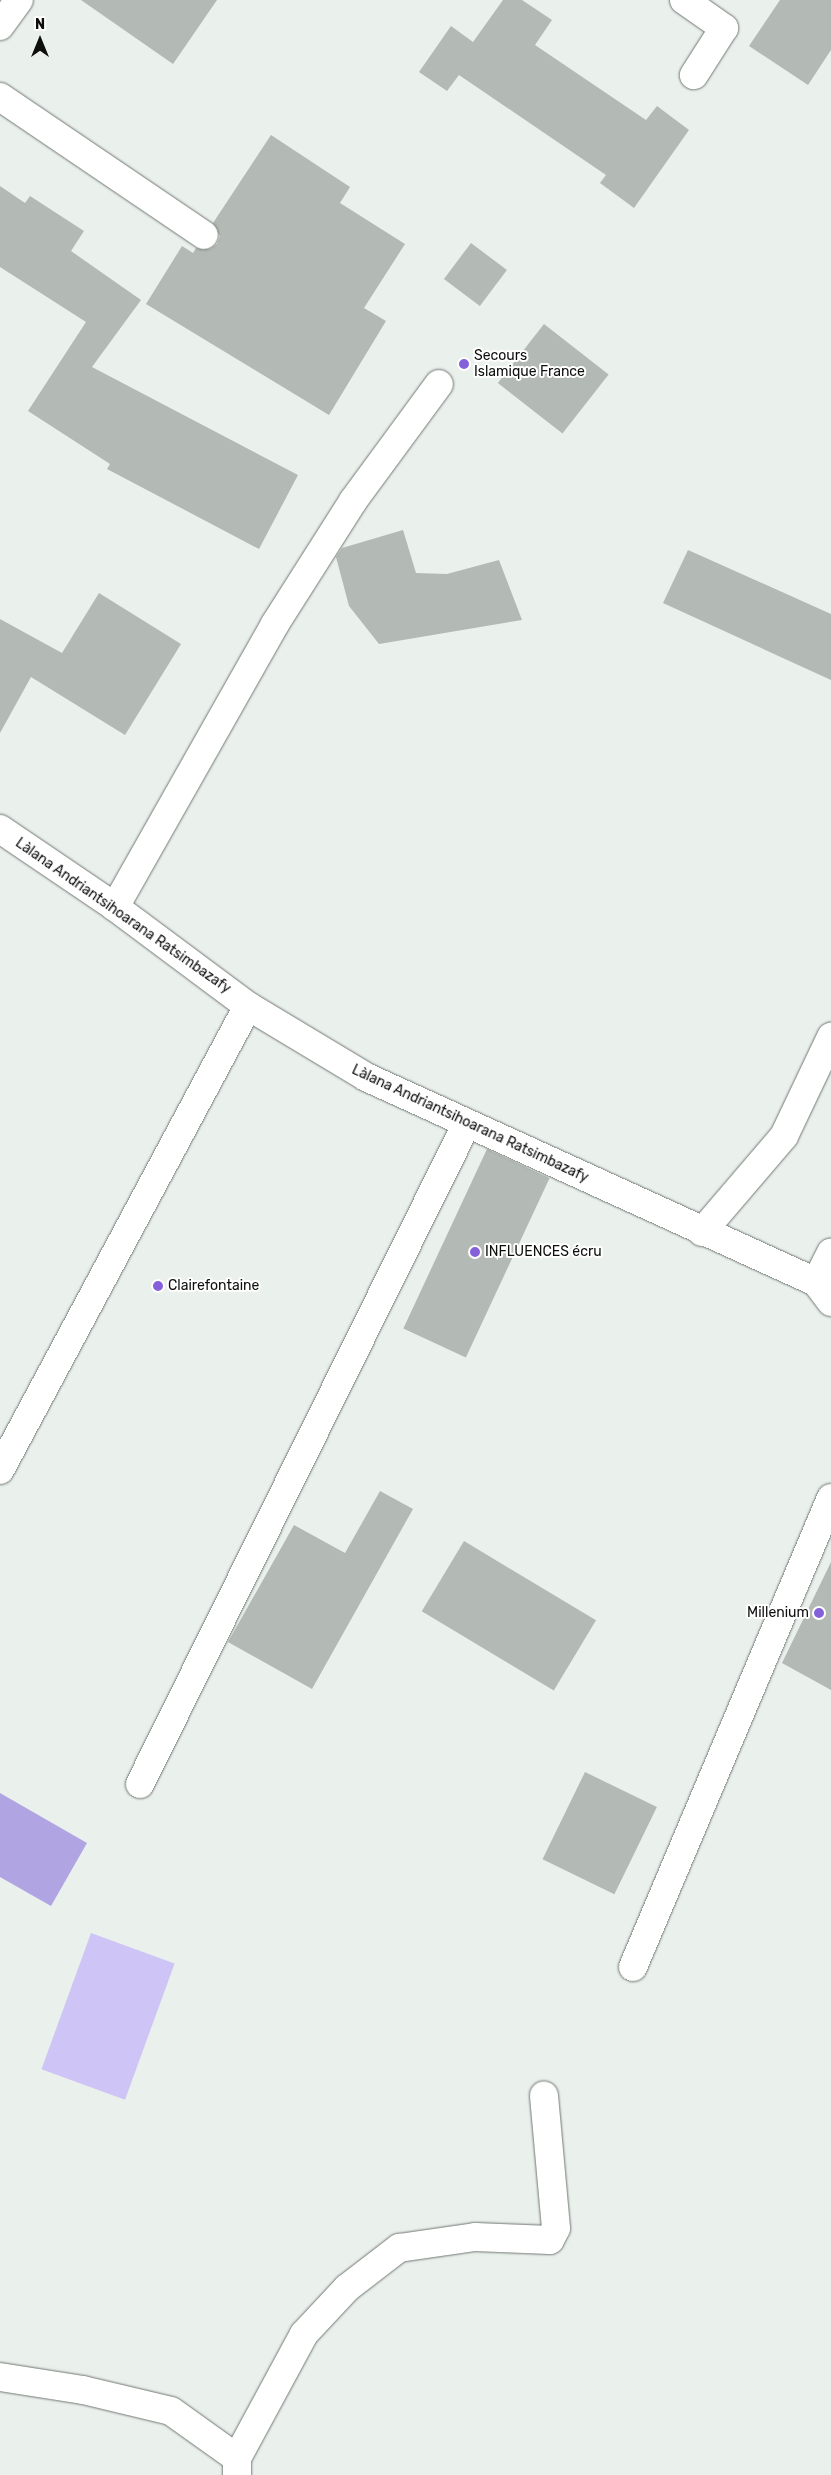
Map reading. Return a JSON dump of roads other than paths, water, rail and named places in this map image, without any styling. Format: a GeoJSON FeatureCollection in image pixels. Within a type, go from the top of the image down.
{"type":"FeatureCollection","features":[{"type":"Feature","properties":{"kind":"street"},"geometry":{"type":"LineString","coordinates":[[0,26],[19,0]]}},
{"type":"Feature","properties":{"kind":"street"},"geometry":{"type":"LineString","coordinates":[[684,0],[724,28],[694,75]]}},
{"type":"Feature","properties":{"kind":"street"},"geometry":{"type":"LineString","coordinates":[[0,97],[204,234]]}},
{"type":"Feature","properties":{"kind":"street"},"geometry":{"type":"LineString","coordinates":[[115,907],[275,624],[353,501],[439,384]]}},
{"type":"Feature","properties":{"kind":"street","name":"Làlana Andriantsihoarana Ratsimbazafy"},"geometry":{"type":"LineString","coordinates":[[0,829],[115,907],[248,1006],[366,1077],[466,1125],[702,1232],[823,1292]]}},
{"type":"Feature","properties":{"kind":"street"},"geometry":{"type":"LineString","coordinates":[[0,1470],[248,1006]]}},
{"type":"Feature","properties":{"kind":"street"},"geometry":{"type":"LineString","coordinates":[[702,1232],[784,1136],[831,1037]]}},
{"type":"Feature","properties":{"kind":"street"},"geometry":{"type":"LineString","coordinates":[[140,1784],[466,1125]]}},
{"type":"Feature","properties":{"kind":"street"},"geometry":{"type":"LineString","coordinates":[[823,1292],[831,1253]]}},
{"type":"Feature","properties":{"kind":"street"},"geometry":{"type":"LineString","coordinates":[[633,1967],[831,1498]]}},
{"type":"Feature","properties":{"kind":"street"},"geometry":{"type":"LineString","coordinates":[[0,2377],[83,2390],[171,2411],[237,2466],[304,2334],[347,2288],[399,2248],[475,2237],[550,2240],[556,2228],[544,2096]]}},
{"type":"Feature","properties":{"kind":"place","name":"Secours Islamique France"},"geometry":{"type":"Point","coordinates":[464,364]}},
{"type":"Feature","properties":{"kind":"place","name":"INFLUENCES écru"},"geometry":{"type":"Point","coordinates":[475,1252]}},
{"type":"Feature","properties":{"kind":"place","name":"Clairefontaine"},"geometry":{"type":"Point","coordinates":[158,1286]}},
{"type":"Feature","properties":{"kind":"place","name":"Millenium"},"geometry":{"type":"Point","coordinates":[819,1613]}}]}
